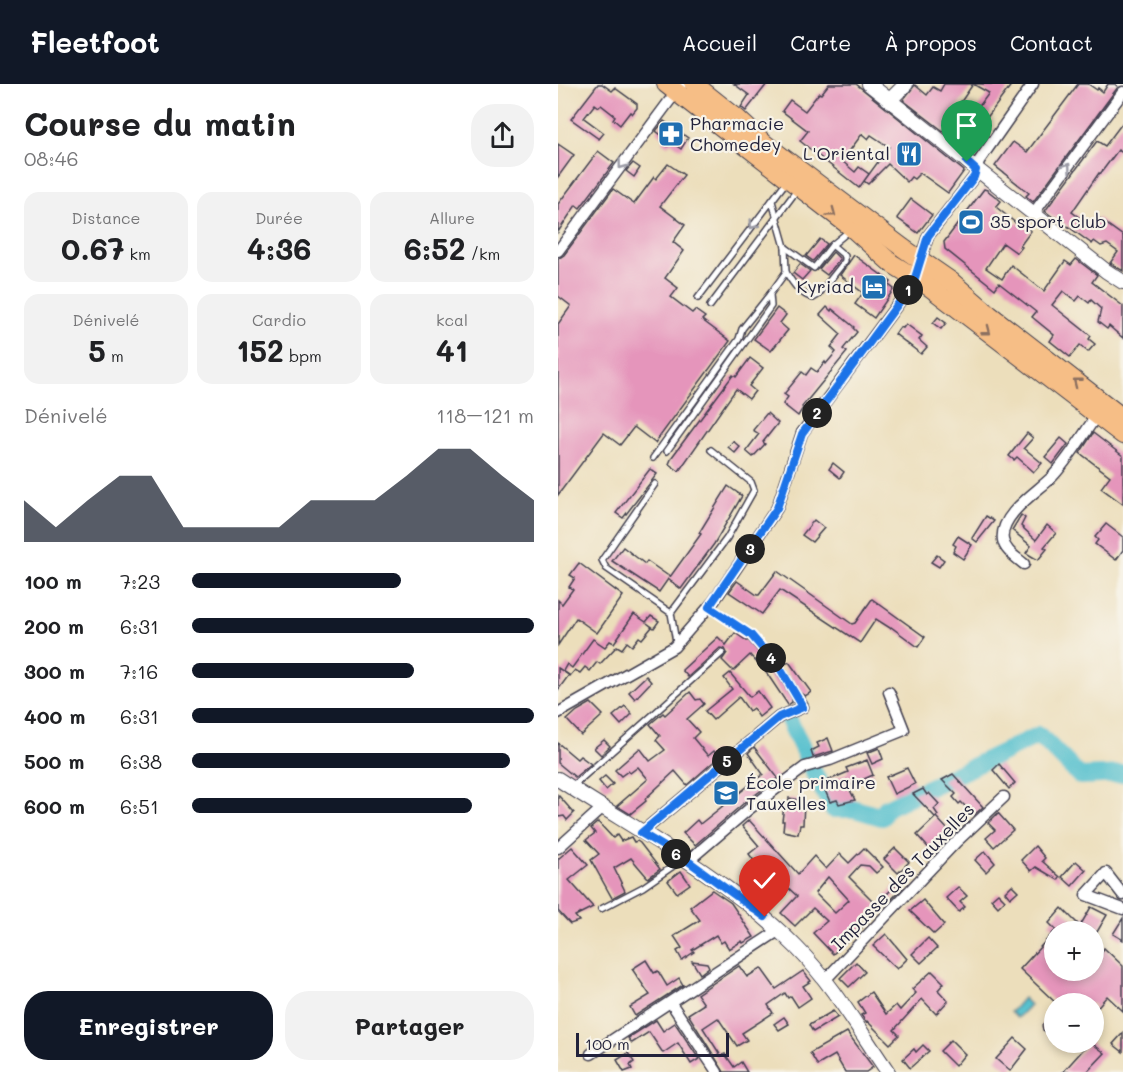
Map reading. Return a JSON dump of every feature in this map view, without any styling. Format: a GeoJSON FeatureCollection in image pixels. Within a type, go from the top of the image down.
{"type":"FeatureCollection","features":[{"type":"Feature","properties":{"kind":"main road"},"geometry":{"type":"LineString","coordinates":[[694,84],[765,144],[952,282],[990,315],[1123,418]]}},
{"type":"Feature","properties":{"kind":"main road"},"geometry":{"type":"LineString","coordinates":[[674,87],[852,228],[891,263],[930,288],[1123,435]]}},
{"type":"Feature","properties":{"kind":"street"},"geometry":{"type":"LineString","coordinates":[[869,84],[1106,272],[1123,282]]}},
{"type":"Feature","properties":{"kind":"street"},"geometry":{"type":"LineString","coordinates":[[890,100],[906,84]]}},
{"type":"Feature","properties":{"kind":"street"},"geometry":{"type":"LineString","coordinates":[[558,713],[677,644],[709,607],[777,508],[802,434],[915,278],[928,236],[974,177],[979,161],[1033,84]]}},
{"type":"Feature","properties":{"kind":"street"},"geometry":{"type":"LineString","coordinates":[[558,251],[674,87]]}},
{"type":"Feature","properties":{"kind":"street"},"geometry":{"type":"LineString","coordinates":[[1033,214],[1123,92]]}},
{"type":"Feature","properties":{"kind":"street"},"geometry":{"type":"LineString","coordinates":[[1024,564],[1006,548],[1002,539],[1008,519],[1025,500],[1049,480],[1097,415]]}},
{"type":"Feature","properties":{"kind":"street"},"geometry":{"type":"LineString","coordinates":[[686,860],[749,809],[809,766],[830,760],[903,730],[889,692]]}},
{"type":"Feature","properties":{"kind":"street"},"geometry":{"type":"LineString","coordinates":[[641,833],[779,717],[803,707],[799,700]]}},
{"type":"Feature","properties":{"kind":"street"},"geometry":{"type":"LineString","coordinates":[[558,779],[686,860],[765,917],[825,980],[883,1070]]}},
{"type":"Feature","properties":{"kind":"street","name":"Impasse des Tauxelles"},"geometry":{"type":"LineString","coordinates":[[825,980],[956,842],[1004,797]]}},
{"type":"Feature","properties":{"kind":"street"},"geometry":{"type":"LineString","coordinates":[[558,848],[602,808]]}},
{"type":"Feature","properties":{"kind":"street"},"geometry":{"type":"LineString","coordinates":[[1123,895],[1106,873],[1086,895],[1123,909]]}},
{"type":"Feature","properties":{"kind":"street"},"geometry":{"type":"LineString","coordinates":[[591,1054],[778,931]]}},
{"type":"Feature","properties":{"kind":"street"},"geometry":{"type":"LineString","coordinates":[[671,1002],[717,1072]]}},
{"type":"Feature","properties":{"kind":"lane"},"geometry":{"type":"LineString","coordinates":[[698,298],[772,201],[794,183]]}},
{"type":"Feature","properties":{"kind":"lane"},"geometry":{"type":"LineString","coordinates":[[710,306],[777,214],[794,183]]}},
{"type":"Feature","properties":{"kind":"lane"},"geometry":{"type":"LineString","coordinates":[[772,201],[785,246],[786,272],[794,286],[808,296],[813,298],[818,295],[845,261],[845,256],[832,245]]}},
{"type":"Feature","properties":{"kind":"lane"},"geometry":{"type":"LineString","coordinates":[[785,246],[814,268],[832,245],[852,228]]}},
{"type":"Feature","properties":{"kind":"lane"},"geometry":{"type":"LineString","coordinates":[[653,458],[739,339],[742,329],[786,272]]}},
{"type":"Feature","properties":{"kind":"lane"},"geometry":{"type":"LineString","coordinates":[[667,451],[771,306],[770,294]]}},
{"type":"Feature","properties":{"kind":"lane"},"geometry":{"type":"LineString","coordinates":[[671,613],[727,538],[754,490],[751,482],[711,450]]}},
{"type":"Feature","properties":{"kind":"lane"},"geometry":{"type":"LineString","coordinates":[[655,484],[602,560],[606,568],[671,613],[677,644]]}},
{"type":"Feature","properties":{"kind":"lane"},"geometry":{"type":"LineString","coordinates":[[709,607],[751,635],[781,670],[799,700]]}},
{"type":"Feature","properties":{"kind":"lane"},"geometry":{"type":"LineString","coordinates":[[571,788],[722,653]]}},
{"type":"Feature","properties":{"kind":"lane"},"geometry":{"type":"LineString","coordinates":[[601,909],[643,887],[686,860]]}},
{"type":"Feature","properties":{"kind":"water"},"geometry":{"type":"Polygon","coordinates":[[[1023,998],[1030,1005],[1017,1018],[1011,1012],[1023,998]]]}},
{"type":"Feature","properties":{"kind":"building"},"geometry":{"type":"Polygon","coordinates":[[[598,84],[612,91],[615,88],[637,104],[637,108],[632,114],[630,112],[620,125],[613,119],[615,116],[601,105],[599,107],[595,104],[584,118],[604,133],[599,139],[571,119],[598,84]]]}},
{"type":"Feature","properties":{"kind":"building"},"geometry":{"type":"Polygon","coordinates":[[[734,84],[767,84],[746,111],[741,107],[749,95],[734,84]]]}},
{"type":"Feature","properties":{"kind":"building"},"geometry":{"type":"Polygon","coordinates":[[[829,84],[856,84],[964,171],[948,193],[920,173],[914,179],[911,177],[907,182],[888,164],[868,184],[864,181],[859,188],[800,141],[808,131],[782,111],[790,100],[805,111],[819,93],[821,94],[829,84]],[[862,134],[842,161],[855,172],[859,167],[869,174],[864,181],[889,147],[871,135],[868,139],[862,134]]]}},
{"type":"Feature","properties":{"kind":"building"},"geometry":{"type":"Polygon","coordinates":[[[944,84],[973,84],[1012,84],[974,135],[982,141],[974,152],[903,100],[915,85],[927,95],[933,87],[940,91],[944,84]],[[973,84],[950,118],[963,128],[989,93],[973,84]]]}},
{"type":"Feature","properties":{"kind":"building"},"geometry":{"type":"Polygon","coordinates":[[[1078,84],[1088,84],[1103,92],[1108,84],[1115,84],[1118,87],[1033,202],[1026,196],[1029,193],[995,166],[1013,142],[1027,152],[1078,84]]]}},
{"type":"Feature","properties":{"kind":"building","name":"Pharmacie Chomedey"},"geometry":{"type":"Polygon","coordinates":[[[664,121],[688,138],[681,149],[671,142],[668,146],[662,142],[665,138],[656,131],[664,121]]]}},
{"type":"Feature","properties":{"kind":"building"},"geometry":{"type":"Polygon","coordinates":[[[1123,122],[1123,153],[1118,150],[1072,212],[1091,226],[1098,218],[1123,236],[1123,271],[1110,263],[1118,252],[1107,244],[1101,246],[1094,241],[1092,244],[1045,211],[1097,141],[1105,146],[1123,122]]]}},
{"type":"Feature","properties":{"kind":"building"},"geometry":{"type":"Polygon","coordinates":[[[558,144],[574,155],[558,177],[558,144]]]}},
{"type":"Feature","properties":{"kind":"building"},"geometry":{"type":"Polygon","coordinates":[[[598,151],[614,163],[580,208],[576,205],[558,232],[558,204],[598,151]]]}},
{"type":"Feature","properties":{"kind":"building"},"geometry":{"type":"Polygon","coordinates":[[[633,163],[640,168],[634,177],[626,171],[633,163]]]}},
{"type":"Feature","properties":{"kind":"building"},"geometry":{"type":"Polygon","coordinates":[[[668,164],[684,175],[660,206],[685,225],[673,242],[684,251],[665,278],[678,288],[671,297],[692,313],[695,310],[705,317],[702,320],[730,341],[655,443],[634,427],[620,445],[604,433],[558,495],[558,324],[571,306],[558,296],[558,259],[564,255],[613,189],[634,204],[654,177],[656,179],[668,164]]]}},
{"type":"Feature","properties":{"kind":"building"},"geometry":{"type":"Polygon","coordinates":[[[984,189],[1001,201],[996,207],[1017,224],[1019,222],[1031,231],[1017,253],[1003,243],[986,268],[1002,279],[1011,265],[1044,291],[1065,261],[1071,265],[1076,259],[1097,275],[1092,282],[1123,306],[1123,338],[1109,326],[1107,329],[1098,322],[1101,309],[1091,300],[1089,303],[1080,296],[1076,301],[1063,291],[1052,305],[1091,336],[1089,339],[1095,344],[1088,352],[1080,345],[1070,357],[1050,341],[1054,335],[1032,317],[1036,312],[999,283],[995,289],[945,249],[944,242],[984,189]]]}},
{"type":"Feature","properties":{"kind":"building"},"geometry":{"type":"Polygon","coordinates":[[[911,199],[932,215],[918,233],[897,218],[911,199]]]}},
{"type":"Feature","properties":{"kind":"building"},"geometry":{"type":"Polygon","coordinates":[[[820,239],[827,244],[813,261],[806,256],[820,239]]]}},
{"type":"Feature","properties":{"kind":"building"},"geometry":{"type":"Polygon","coordinates":[[[833,252],[840,259],[827,275],[819,269],[833,252]]]}},
{"type":"Feature","properties":{"kind":"building","name":"Kyriad"},"geometry":{"type":"Polygon","coordinates":[[[854,255],[891,282],[889,285],[894,289],[874,318],[855,304],[863,293],[840,275],[854,255]]]}},
{"type":"Feature","properties":{"kind":"building"},"geometry":{"type":"Polygon","coordinates":[[[800,264],[810,271],[802,280],[793,273],[800,264]]]}},
{"type":"Feature","properties":{"kind":"building"},"geometry":{"type":"Polygon","coordinates":[[[827,307],[854,327],[857,332],[843,349],[847,352],[802,407],[798,416],[783,404],[788,397],[784,394],[802,372],[806,375],[811,368],[817,372],[825,362],[826,364],[836,352],[831,347],[841,334],[820,315],[827,307]]]}},
{"type":"Feature","properties":{"kind":"building"},"geometry":{"type":"Polygon","coordinates":[[[777,308],[786,315],[780,323],[788,330],[771,351],[754,339],[777,308]]]}},
{"type":"Feature","properties":{"kind":"building"},"geometry":{"type":"Polygon","coordinates":[[[938,317],[946,323],[941,329],[933,323],[938,317]]]}},
{"type":"Feature","properties":{"kind":"building"},"geometry":{"type":"Polygon","coordinates":[[[906,324],[922,336],[919,340],[927,347],[921,354],[895,334],[900,327],[903,328],[906,324]]]}},
{"type":"Feature","properties":{"kind":"building"},"geometry":{"type":"Polygon","coordinates":[[[750,358],[763,368],[749,386],[755,391],[749,399],[736,389],[679,471],[669,464],[672,457],[733,375],[736,377],[750,358]]]}},
{"type":"Feature","properties":{"kind":"building"},"geometry":{"type":"Polygon","coordinates":[[[767,413],[778,423],[763,442],[765,444],[753,457],[746,451],[759,434],[753,430],[767,413]]]}},
{"type":"Feature","properties":{"kind":"building"},"geometry":{"type":"Polygon","coordinates":[[[1027,433],[1033,438],[1024,448],[1042,463],[1034,472],[1017,457],[1014,460],[1009,456],[1027,433]]]}},
{"type":"Feature","properties":{"kind":"building"},"geometry":{"type":"Polygon","coordinates":[[[1093,433],[1123,456],[1123,504],[1101,488],[1110,476],[1080,453],[1093,433]]]}},
{"type":"Feature","properties":{"kind":"building"},"geometry":{"type":"Polygon","coordinates":[[[1061,438],[1068,444],[1053,464],[1045,457],[1061,438]]]}},
{"type":"Feature","properties":{"kind":"building"},"geometry":{"type":"Polygon","coordinates":[[[733,441],[740,447],[735,453],[728,447],[733,441]]]}},
{"type":"Feature","properties":{"kind":"building"},"geometry":{"type":"Polygon","coordinates":[[[833,463],[844,472],[840,478],[829,469],[833,463]]]}},
{"type":"Feature","properties":{"kind":"building"},"geometry":{"type":"Polygon","coordinates":[[[650,469],[657,474],[623,518],[616,513],[650,469]]]}},
{"type":"Feature","properties":{"kind":"building"},"geometry":{"type":"Polygon","coordinates":[[[728,486],[742,496],[714,544],[681,589],[668,579],[659,592],[612,561],[623,547],[645,564],[647,561],[670,577],[701,534],[699,533],[728,486]]]}},
{"type":"Feature","properties":{"kind":"building"},"geometry":{"type":"Polygon","coordinates":[[[1021,515],[1025,518],[1021,526],[1036,540],[1047,525],[1056,533],[1044,547],[1047,549],[1038,560],[1026,553],[1031,546],[1012,530],[1021,515]]]}},
{"type":"Feature","properties":{"kind":"building"},"geometry":{"type":"Polygon","coordinates":[[[986,516],[994,521],[977,542],[972,538],[986,516]]]}},
{"type":"Feature","properties":{"kind":"building"},"geometry":{"type":"Polygon","coordinates":[[[814,520],[824,528],[812,542],[802,535],[814,520]]]}},
{"type":"Feature","properties":{"kind":"building"},"geometry":{"type":"Polygon","coordinates":[[[1106,524],[1123,537],[1123,550],[1116,560],[1095,544],[1098,540],[1095,537],[1106,524]]]}},
{"type":"Feature","properties":{"kind":"building"},"geometry":{"type":"Polygon","coordinates":[[[958,536],[972,545],[963,559],[953,552],[956,546],[953,544],[958,536]]]}},
{"type":"Feature","properties":{"kind":"building"},"geometry":{"type":"Polygon","coordinates":[[[937,555],[944,560],[939,567],[931,562],[937,555]]]}},
{"type":"Feature","properties":{"kind":"building"},"geometry":{"type":"Polygon","coordinates":[[[579,563],[623,596],[597,633],[576,618],[558,645],[558,600],[562,604],[573,589],[569,587],[575,578],[570,575],[579,563]]]}},
{"type":"Feature","properties":{"kind":"building"},"geometry":{"type":"Polygon","coordinates":[[[777,571],[852,624],[872,599],[925,637],[918,647],[876,619],[860,643],[780,590],[762,614],[729,592],[737,581],[759,595],[777,571]]]}},
{"type":"Feature","properties":{"kind":"building"},"geometry":{"type":"Polygon","coordinates":[[[634,614],[646,622],[651,616],[659,621],[654,628],[647,623],[652,627],[642,639],[639,637],[632,646],[627,642],[622,649],[617,646],[600,664],[597,662],[590,671],[585,667],[580,673],[575,670],[570,676],[563,671],[567,664],[572,668],[593,639],[605,647],[610,641],[614,643],[634,614]]]}},
{"type":"Feature","properties":{"kind":"building"},"geometry":{"type":"Polygon","coordinates":[[[735,633],[748,640],[777,673],[792,698],[792,702],[788,705],[768,675],[750,655],[733,671],[722,660],[727,653],[725,649],[720,648],[688,677],[682,670],[718,637],[726,645],[735,633]]]}},
{"type":"Feature","properties":{"kind":"building"},"geometry":{"type":"Polygon","coordinates":[[[789,662],[811,692],[805,696],[800,693],[783,665],[789,662]]]}},
{"type":"Feature","properties":{"kind":"building"},"geometry":{"type":"Polygon","coordinates":[[[558,668],[569,675],[558,690],[558,668]]]}},
{"type":"Feature","properties":{"kind":"building"},"geometry":{"type":"Polygon","coordinates":[[[730,673],[750,697],[758,691],[770,708],[759,717],[753,708],[749,711],[739,697],[713,720],[705,711],[732,689],[724,678],[730,673]]]}},
{"type":"Feature","properties":{"kind":"building"},"geometry":{"type":"Polygon","coordinates":[[[646,676],[651,682],[635,699],[629,692],[646,676]]]}},
{"type":"Feature","properties":{"kind":"building"},"geometry":{"type":"Polygon","coordinates":[[[690,692],[696,700],[700,699],[704,704],[687,719],[699,732],[693,738],[708,756],[714,751],[719,757],[687,785],[675,771],[630,814],[617,806],[648,779],[638,767],[621,776],[615,770],[640,748],[650,761],[665,750],[656,740],[660,736],[650,724],[663,713],[665,715],[690,692]]]}},
{"type":"Feature","properties":{"kind":"building"},"geometry":{"type":"Polygon","coordinates":[[[591,703],[603,715],[581,735],[567,720],[591,703]]]}},
{"type":"Feature","properties":{"kind":"building"},"geometry":{"type":"Polygon","coordinates":[[[625,706],[632,714],[621,725],[613,716],[625,706]]]}},
{"type":"Feature","properties":{"kind":"building"},"geometry":{"type":"Polygon","coordinates":[[[828,738],[833,751],[813,757],[811,751],[819,747],[817,743],[828,738]]]}},
{"type":"Feature","properties":{"kind":"building"},"geometry":{"type":"Polygon","coordinates":[[[604,740],[610,746],[601,755],[594,748],[604,740]]]}},
{"type":"Feature","properties":{"kind":"building"},"geometry":{"type":"Polygon","coordinates":[[[558,743],[577,759],[580,756],[591,764],[575,777],[558,763],[558,743]]]}},
{"type":"Feature","properties":{"kind":"building"},"geometry":{"type":"Polygon","coordinates":[[[754,747],[778,778],[744,803],[695,845],[683,833],[697,820],[700,824],[763,774],[748,753],[754,747]]]}},
{"type":"Feature","properties":{"kind":"building"},"geometry":{"type":"Polygon","coordinates":[[[879,748],[883,759],[872,764],[867,753],[879,748]]]}},
{"type":"Feature","properties":{"kind":"building"},"geometry":{"type":"Polygon","coordinates":[[[867,760],[873,775],[848,786],[855,800],[839,804],[837,800],[830,802],[822,783],[848,772],[846,768],[867,760]]]}},
{"type":"Feature","properties":{"kind":"building"},"geometry":{"type":"Polygon","coordinates":[[[999,764],[1015,783],[1009,789],[993,770],[999,764]]]}},
{"type":"Feature","properties":{"kind":"building"},"geometry":{"type":"Polygon","coordinates":[[[907,768],[915,784],[894,794],[886,777],[907,768]]]}},
{"type":"Feature","properties":{"kind":"building"},"geometry":{"type":"Polygon","coordinates":[[[953,774],[983,807],[974,815],[961,802],[959,804],[953,797],[956,794],[942,780],[953,774]]]}},
{"type":"Feature","properties":{"kind":"building"},"geometry":{"type":"Polygon","coordinates":[[[605,776],[613,784],[606,790],[599,781],[605,776]]]}},
{"type":"Feature","properties":{"kind":"building"},"geometry":{"type":"Polygon","coordinates":[[[923,789],[939,804],[934,809],[938,815],[935,817],[913,794],[923,789]]]}},
{"type":"Feature","properties":{"kind":"building"},"geometry":{"type":"Polygon","coordinates":[[[558,795],[574,813],[567,820],[564,816],[558,817],[558,795]]]}},
{"type":"Feature","properties":{"kind":"building"},"geometry":{"type":"Polygon","coordinates":[[[789,798],[804,801],[803,825],[800,825],[798,834],[783,831],[784,806],[788,806],[789,798]]]}},
{"type":"Feature","properties":{"kind":"building"},"geometry":{"type":"Polygon","coordinates":[[[998,813],[1013,830],[994,847],[986,838],[995,830],[988,823],[998,813]]]}},
{"type":"Feature","properties":{"kind":"building"},"geometry":{"type":"Polygon","coordinates":[[[936,817],[949,831],[954,826],[958,830],[934,854],[917,835],[936,817]]]}},
{"type":"Feature","properties":{"kind":"building"},"geometry":{"type":"Polygon","coordinates":[[[749,820],[798,874],[814,856],[826,869],[840,854],[849,863],[864,848],[883,867],[876,873],[869,866],[860,865],[849,877],[878,906],[865,918],[868,922],[833,954],[813,933],[827,921],[813,908],[795,926],[781,913],[797,896],[783,883],[766,898],[750,886],[763,873],[749,854],[759,846],[742,826],[749,820]],[[828,877],[815,893],[835,913],[849,900],[828,877]]]}},
{"type":"Feature","properties":{"kind":"building"},"geometry":{"type":"Polygon","coordinates":[[[598,822],[613,838],[617,835],[621,841],[631,837],[634,842],[640,843],[660,869],[648,878],[631,858],[614,868],[625,891],[612,898],[591,860],[599,854],[586,840],[595,833],[591,828],[598,822]]]}},
{"type":"Feature","properties":{"kind":"building"},"geometry":{"type":"Polygon","coordinates":[[[1035,846],[1045,858],[1042,861],[1060,877],[1058,880],[1036,867],[1031,871],[1021,860],[1035,846]]]}},
{"type":"Feature","properties":{"kind":"building"},"geometry":{"type":"Polygon","coordinates":[[[572,847],[588,865],[569,880],[593,907],[575,916],[579,921],[570,924],[558,911],[558,859],[572,847]]]}},
{"type":"Feature","properties":{"kind":"building"},"geometry":{"type":"Polygon","coordinates":[[[895,848],[909,862],[898,873],[884,859],[895,848]]]}},
{"type":"Feature","properties":{"kind":"building"},"geometry":{"type":"Polygon","coordinates":[[[985,851],[995,863],[986,872],[975,860],[985,851]]]}},
{"type":"Feature","properties":{"kind":"building"},"geometry":{"type":"Polygon","coordinates":[[[1076,861],[1086,870],[1072,886],[1062,877],[1076,861]]]}},
{"type":"Feature","properties":{"kind":"building"},"geometry":{"type":"Polygon","coordinates":[[[681,871],[690,884],[677,893],[668,881],[681,871]]]}},
{"type":"Feature","properties":{"kind":"building"},"geometry":{"type":"Polygon","coordinates":[[[898,883],[903,887],[890,901],[885,896],[898,883]]]}},
{"type":"Feature","properties":{"kind":"building"},"geometry":{"type":"Polygon","coordinates":[[[1012,885],[1018,891],[1010,898],[1005,892],[1012,885]]]}},
{"type":"Feature","properties":{"kind":"building"},"geometry":{"type":"Polygon","coordinates":[[[958,887],[967,896],[960,902],[965,907],[959,912],[946,898],[958,887]]]}},
{"type":"Feature","properties":{"kind":"building"},"geometry":{"type":"Polygon","coordinates":[[[712,890],[731,903],[754,937],[729,949],[716,935],[692,950],[694,952],[682,960],[677,951],[682,948],[674,936],[700,920],[690,907],[712,890]]]}},
{"type":"Feature","properties":{"kind":"building"},"geometry":{"type":"Polygon","coordinates":[[[998,893],[1005,900],[998,907],[991,899],[998,893]]]}},
{"type":"Feature","properties":{"kind":"building"},"geometry":{"type":"Polygon","coordinates":[[[923,900],[944,925],[934,934],[910,911],[923,900]]]}},
{"type":"Feature","properties":{"kind":"building"},"geometry":{"type":"Polygon","coordinates":[[[1091,907],[1107,915],[1103,921],[1083,921],[1091,907]]]}},
{"type":"Feature","properties":{"kind":"building"},"geometry":{"type":"Polygon","coordinates":[[[1062,908],[1075,921],[1051,921],[1062,908]]]}},
{"type":"Feature","properties":{"kind":"building"},"geometry":{"type":"Polygon","coordinates":[[[1123,918],[1123,940],[1113,934],[1123,918]]]}},
{"type":"Feature","properties":{"kind":"building"},"geometry":{"type":"Polygon","coordinates":[[[886,934],[907,959],[897,969],[873,946],[886,934]]]}},
{"type":"Feature","properties":{"kind":"building"},"geometry":{"type":"Polygon","coordinates":[[[928,938],[937,948],[921,963],[912,954],[928,938]]]}},
{"type":"Feature","properties":{"kind":"building"},"geometry":{"type":"Polygon","coordinates":[[[1044,943],[1044,981],[1104,981],[1104,948],[1123,966],[1123,1011],[1107,996],[1104,999],[1104,993],[1045,993],[1020,969],[1044,943]]]}},
{"type":"Feature","properties":{"kind":"building"},"geometry":{"type":"Polygon","coordinates":[[[646,960],[654,973],[658,971],[667,986],[679,978],[683,985],[635,1016],[630,1007],[650,995],[632,969],[646,960]]]}},
{"type":"Feature","properties":{"kind":"building"},"geometry":{"type":"Polygon","coordinates":[[[692,961],[707,963],[709,967],[700,974],[692,961]]]}},
{"type":"Feature","properties":{"kind":"building"},"geometry":{"type":"Polygon","coordinates":[[[856,962],[865,972],[849,987],[840,978],[856,962]]]}},
{"type":"Feature","properties":{"kind":"building"},"geometry":{"type":"Polygon","coordinates":[[[739,966],[747,977],[761,968],[776,989],[803,971],[811,981],[803,986],[811,998],[798,1007],[791,996],[788,998],[785,993],[768,1005],[773,1013],[742,1033],[747,1040],[737,1046],[718,1018],[703,1028],[721,1056],[725,1054],[734,1067],[741,1062],[747,1072],[724,1072],[688,1014],[704,1004],[697,994],[739,966]]]}},
{"type":"Feature","properties":{"kind":"building"},"geometry":{"type":"Polygon","coordinates":[[[932,971],[944,983],[938,990],[948,1001],[936,1014],[922,999],[894,1030],[899,1035],[890,1044],[866,1022],[861,1015],[865,1013],[858,1002],[871,992],[886,1014],[896,1005],[900,1010],[916,993],[912,989],[932,971]]]}},
{"type":"Feature","properties":{"kind":"building"},"geometry":{"type":"Polygon","coordinates":[[[833,1011],[838,1017],[813,1032],[809,1025],[833,1011]]]}},
{"type":"Feature","properties":{"kind":"building"},"geometry":{"type":"Polygon","coordinates":[[[784,1017],[789,1024],[779,1030],[774,1024],[784,1017]]]}},
{"type":"Feature","properties":{"kind":"building"},"geometry":{"type":"Polygon","coordinates":[[[656,1020],[663,1031],[675,1023],[699,1059],[691,1064],[678,1043],[663,1053],[649,1032],[632,1043],[628,1038],[656,1020]]]}},
{"type":"Feature","properties":{"kind":"building"},"geometry":{"type":"Polygon","coordinates":[[[847,1032],[873,1067],[866,1072],[845,1072],[835,1055],[818,1065],[810,1053],[847,1032]]]}},
{"type":"Feature","properties":{"kind":"building"},"geometry":{"type":"Polygon","coordinates":[[[1123,1033],[1123,1052],[1113,1044],[1123,1033]]]}},
{"type":"Feature","properties":{"kind":"building"},"geometry":{"type":"Polygon","coordinates":[[[1015,1038],[1027,1049],[1010,1071],[996,1059],[1015,1038]]]}},
{"type":"Feature","properties":{"kind":"building"},"geometry":{"type":"Polygon","coordinates":[[[951,1040],[965,1054],[955,1066],[940,1051],[951,1040]]]}},
{"type":"Feature","properties":{"kind":"building"},"geometry":{"type":"Polygon","coordinates":[[[923,1045],[929,1051],[910,1068],[903,1059],[914,1049],[916,1052],[923,1045]]]}},
{"type":"Feature","properties":{"kind":"building"},"geometry":{"type":"Polygon","coordinates":[[[628,1053],[634,1062],[630,1065],[632,1069],[624,1072],[617,1060],[628,1053]]]}},
{"type":"Feature","properties":{"kind":"building"},"geometry":{"type":"Polygon","coordinates":[[[1080,1053],[1105,1053],[1087,1072],[1063,1072],[1080,1053]]]}},
{"type":"Feature","properties":{"kind":"waterway"},"geometry":{"type":"LineString","coordinates":[[789,720],[833,809],[855,809],[882,817],[886,808],[1039,735],[1080,776],[1123,774]]}},
{"type":"Feature","properties":{"kind":"place","name":"Pharmacie Chomedey"},"geometry":{"type":"Point","coordinates":[671,134]}},
{"type":"Feature","properties":{"kind":"place","name":"L'Oriental"},"geometry":{"type":"Point","coordinates":[909,154]}},
{"type":"Feature","properties":{"kind":"place","name":"35 sport club"},"geometry":{"type":"Point","coordinates":[971,222]}},
{"type":"Feature","properties":{"kind":"place","name":"Kyriad"},"geometry":{"type":"Point","coordinates":[874,287]}},
{"type":"Feature","properties":{"kind":"place","name":"École primaire Tauxelles"},"geometry":{"type":"Point","coordinates":[726,793]}},
{"type":"Feature","properties":{"kind":"route"},"geometry":{"type":"LineString","coordinates":[[765,917],[688,861],[641,833],[779,717],[803,707],[781,670],[751,635],[709,607],[777,508],[802,434],[909,289],[915,278],[928,236],[974,177],[976,170],[967,162]]}}]}
